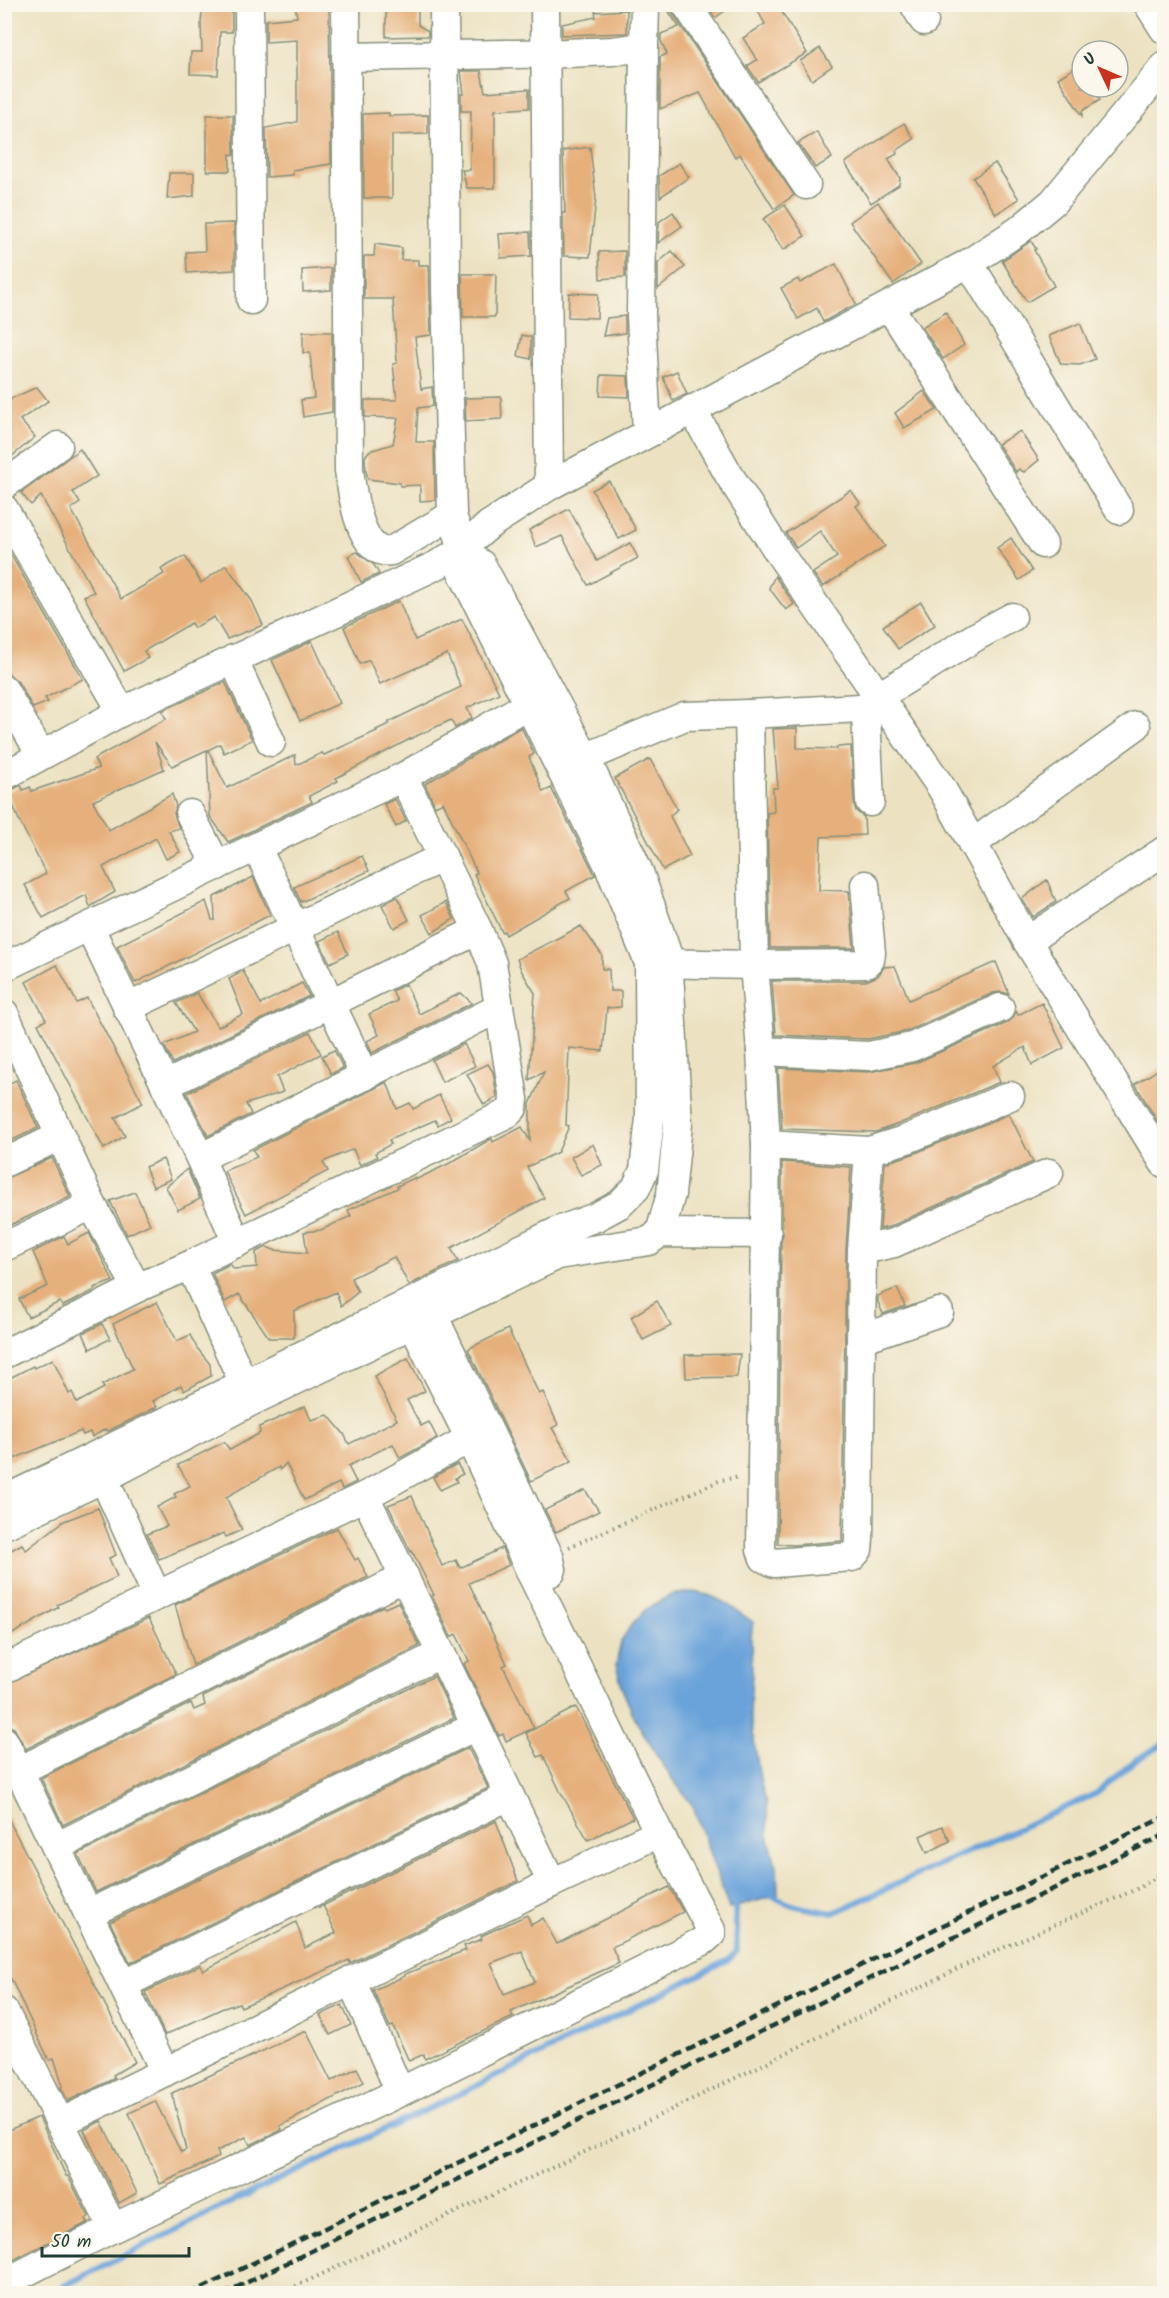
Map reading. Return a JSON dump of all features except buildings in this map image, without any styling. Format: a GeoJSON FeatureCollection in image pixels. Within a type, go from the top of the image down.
{"type":"FeatureCollection","features":[{"type":"Feature","properties":{"kind":"street"},"geometry":{"type":"LineString","coordinates":[[249,4],[251,300]]}},
{"type":"Feature","properties":{"kind":"street"},"geometry":{"type":"LineString","coordinates":[[346,4],[349,470],[354,507],[374,548],[382,552],[391,551],[452,515]]}},
{"type":"Feature","properties":{"kind":"street"},"geometry":{"type":"LineString","coordinates":[[4,1524],[99,1467],[558,1231],[596,1217],[620,1204],[636,1188],[644,1170],[650,1119],[661,931],[639,872],[573,763],[480,564],[464,551],[452,515],[446,290],[444,4]]}},
{"type":"Feature","properties":{"kind":"street"},"geometry":{"type":"LineString","coordinates":[[544,4],[549,486]]}},
{"type":"Feature","properties":{"kind":"street"},"geometry":{"type":"LineString","coordinates":[[346,57],[613,51],[645,24],[675,4]]}},
{"type":"Feature","properties":{"kind":"street"},"geometry":{"type":"LineString","coordinates":[[686,4],[806,185]]}},
{"type":"Feature","properties":{"kind":"street"},"geometry":{"type":"LineString","coordinates":[[1148,4],[1164,29]]}},
{"type":"Feature","properties":{"kind":"street"},"geometry":{"type":"LineString","coordinates":[[645,24],[641,316],[647,433]]}},
{"type":"Feature","properties":{"kind":"street"},"geometry":{"type":"LineString","coordinates":[[573,763],[527,705],[462,572],[464,551],[468,541],[549,486],[969,263],[1018,231],[1053,202],[1164,67]]}},
{"type":"Feature","properties":{"kind":"street"},"geometry":{"type":"LineString","coordinates":[[969,263],[1119,510]]}},
{"type":"Feature","properties":{"kind":"street"},"geometry":{"type":"LineString","coordinates":[[889,306],[1043,544]]}},
{"type":"Feature","properties":{"kind":"street"},"geometry":{"type":"LineString","coordinates":[[692,409],[729,475],[779,553],[941,788],[1027,941],[1157,1133],[1164,1163]]}},
{"type":"Feature","properties":{"kind":"street"},"geometry":{"type":"LineString","coordinates":[[4,485],[58,446]]}},
{"type":"Feature","properties":{"kind":"street"},"geometry":{"type":"LineString","coordinates":[[4,509],[121,712]]}},
{"type":"Feature","properties":{"kind":"street"},"geometry":{"type":"LineString","coordinates":[[4,776],[121,712],[464,551]]}},
{"type":"Feature","properties":{"kind":"street"},"geometry":{"type":"LineString","coordinates":[[879,696],[1012,617]]}},
{"type":"Feature","properties":{"kind":"street"},"geometry":{"type":"LineString","coordinates":[[233,659],[271,742]]}},
{"type":"Feature","properties":{"kind":"street"},"geometry":{"type":"LineString","coordinates":[[4,690],[41,755]]}},
{"type":"Feature","properties":{"kind":"street"},"geometry":{"type":"LineString","coordinates":[[4,967],[90,928],[402,777],[527,705]]}},
{"type":"Feature","properties":{"kind":"street"},"geometry":{"type":"LineString","coordinates":[[573,763],[685,717],[860,708],[866,714],[870,802]]}},
{"type":"Feature","properties":{"kind":"street"},"geometry":{"type":"LineString","coordinates":[[749,714],[754,965],[766,1145],[767,1234],[761,1550],[764,1558],[774,1563],[852,1557],[858,1550],[862,1250],[869,1151]]}},
{"type":"Feature","properties":{"kind":"street"},"geometry":{"type":"LineString","coordinates":[[972,844],[1136,726]]}},
{"type":"Feature","properties":{"kind":"street"},"geometry":{"type":"LineString","coordinates":[[4,1354],[136,1288],[237,1243],[508,1113],[513,1108],[492,963],[402,777]]}},
{"type":"Feature","properties":{"kind":"street"},"geometry":{"type":"LineString","coordinates":[[190,814],[217,866]]}},
{"type":"Feature","properties":{"kind":"street"},"geometry":{"type":"LineString","coordinates":[[257,848],[365,1076]]}},
{"type":"Feature","properties":{"kind":"street"},"geometry":{"type":"LineString","coordinates":[[1027,941],[1164,851]]}},
{"type":"Feature","properties":{"kind":"street"},"geometry":{"type":"LineString","coordinates":[[128,1008],[442,857]]}},
{"type":"Feature","properties":{"kind":"street"},"geometry":{"type":"LineString","coordinates":[[659,963],[866,964],[870,960],[871,953],[865,885]]}},
{"type":"Feature","properties":{"kind":"street"},"geometry":{"type":"LineString","coordinates":[[90,928],[166,1084],[237,1243]]}},
{"type":"Feature","properties":{"kind":"street"},"geometry":{"type":"LineString","coordinates":[[166,1084],[478,930]]}},
{"type":"Feature","properties":{"kind":"street"},"geometry":{"type":"LineString","coordinates":[[659,963],[678,1124],[671,1194],[660,1233]]}},
{"type":"Feature","properties":{"kind":"street"},"geometry":{"type":"LineString","coordinates":[[200,1158],[499,1008]]}},
{"type":"Feature","properties":{"kind":"street"},"geometry":{"type":"LineString","coordinates":[[761,1051],[869,1056],[912,1047],[999,1008]]}},
{"type":"Feature","properties":{"kind":"street"},"geometry":{"type":"LineString","coordinates":[[4,1013],[16,1067],[60,1136],[92,1205],[136,1288]]}},
{"type":"Feature","properties":{"kind":"street"},"geometry":{"type":"LineString","coordinates":[[766,1145],[869,1151],[907,1139],[1010,1096]]}},
{"type":"Feature","properties":{"kind":"street"},"geometry":{"type":"LineString","coordinates":[[4,1163],[60,1136]]}},
{"type":"Feature","properties":{"kind":"street"},"geometry":{"type":"LineString","coordinates":[[862,1250],[894,1243],[1049,1173]]}},
{"type":"Feature","properties":{"kind":"street"},"geometry":{"type":"LineString","coordinates":[[638,1184],[671,1194]]}},
{"type":"Feature","properties":{"kind":"street"},"geometry":{"type":"LineString","coordinates":[[4,1247],[92,1205]]}},
{"type":"Feature","properties":{"kind":"street"},"geometry":{"type":"LineString","coordinates":[[596,1217],[601,1247]]}},
{"type":"Feature","properties":{"kind":"street"},"geometry":{"type":"LineString","coordinates":[[248,1392],[423,1320],[558,1255],[649,1241],[660,1233],[767,1234]]}},
{"type":"Feature","properties":{"kind":"street"},"geometry":{"type":"LineString","coordinates":[[190,1265],[248,1392]]}},
{"type":"Feature","properties":{"kind":"street"},"geometry":{"type":"LineString","coordinates":[[861,1339],[939,1312]]}},
{"type":"Feature","properties":{"kind":"street"},"geometry":{"type":"LineString","coordinates":[[8,2294],[4,2284],[113,2228],[400,2092],[709,1938],[711,1930],[659,1833],[542,1568],[423,1320]]}},
{"type":"Feature","properties":{"kind":"street"},"geometry":{"type":"LineString","coordinates":[[4,1669],[364,1496],[478,1434]]}},
{"type":"Feature","properties":{"kind":"street"},"geometry":{"type":"LineString","coordinates":[[4,1500],[99,1467]]}},
{"type":"Feature","properties":{"kind":"street"},"geometry":{"type":"LineString","coordinates":[[99,1467],[157,1596]]}},
{"type":"Feature","properties":{"kind":"street"},"geometry":{"type":"LineString","coordinates":[[364,1496],[552,1883]]}},
{"type":"Feature","properties":{"kind":"street"},"geometry":{"type":"LineString","coordinates":[[19,1771],[405,1577]]}},
{"type":"Feature","properties":{"kind":"street"},"geometry":{"type":"LineString","coordinates":[[56,1847],[440,1654]]}},
{"type":"Feature","properties":{"kind":"street"},"geometry":{"type":"LineString","coordinates":[[88,1914],[476,1726]]}},
{"type":"Feature","properties":{"kind":"street"},"geometry":{"type":"LineString","coordinates":[[4,1741],[165,2072]]}},
{"type":"Feature","properties":{"kind":"street"},"geometry":{"type":"LineString","coordinates":[[124,1984],[509,1796]]}},
{"type":"Feature","properties":{"kind":"street"},"geometry":{"type":"LineString","coordinates":[[60,2123],[351,1980],[659,1833]]}},
{"type":"Feature","properties":{"kind":"street"},"geometry":{"type":"LineString","coordinates":[[351,1980],[400,2092]]}},
{"type":"Feature","properties":{"kind":"street"},"geometry":{"type":"LineString","coordinates":[[4,2011],[113,2228]]}},
{"type":"Feature","properties":{"kind":"path"},"geometry":{"type":"LineString","coordinates":[[542,1568],[721,1480],[736,1477],[762,1481]]}},
{"type":"Feature","properties":{"kind":"path"},"geometry":{"type":"LineString","coordinates":[[279,2294],[562,2163],[980,1958],[1139,1888],[1164,1872]]}},
{"type":"Feature","properties":{"kind":"water"},"geometry":{"type":"Polygon","coordinates":[[[692,1592],[709,1595],[732,1607],[753,1622],[750,1715],[761,1784],[767,1803],[768,1835],[777,1868],[778,1895],[729,1909],[693,1806],[668,1773],[636,1721],[623,1691],[616,1665],[621,1642],[631,1625],[647,1608],[671,1595],[692,1592]]]}},
{"type":"Feature","properties":{"kind":"waterway"},"geometry":{"type":"LineString","coordinates":[[767,1891],[789,1904],[833,1913],[1097,1793],[1135,1760],[1164,1744]]}},
{"type":"Feature","properties":{"kind":"waterway"},"geometry":{"type":"LineString","coordinates":[[48,2294],[225,2205],[468,2090],[727,1961],[737,1951],[735,1900]]}},
{"type":"Feature","properties":{"kind":"railway"},"geometry":{"type":"LineString","coordinates":[[190,2294],[1164,1817]]}},
{"type":"Feature","properties":{"kind":"railway"},"geometry":{"type":"LineString","coordinates":[[223,2294],[1164,1835]]}}]}
